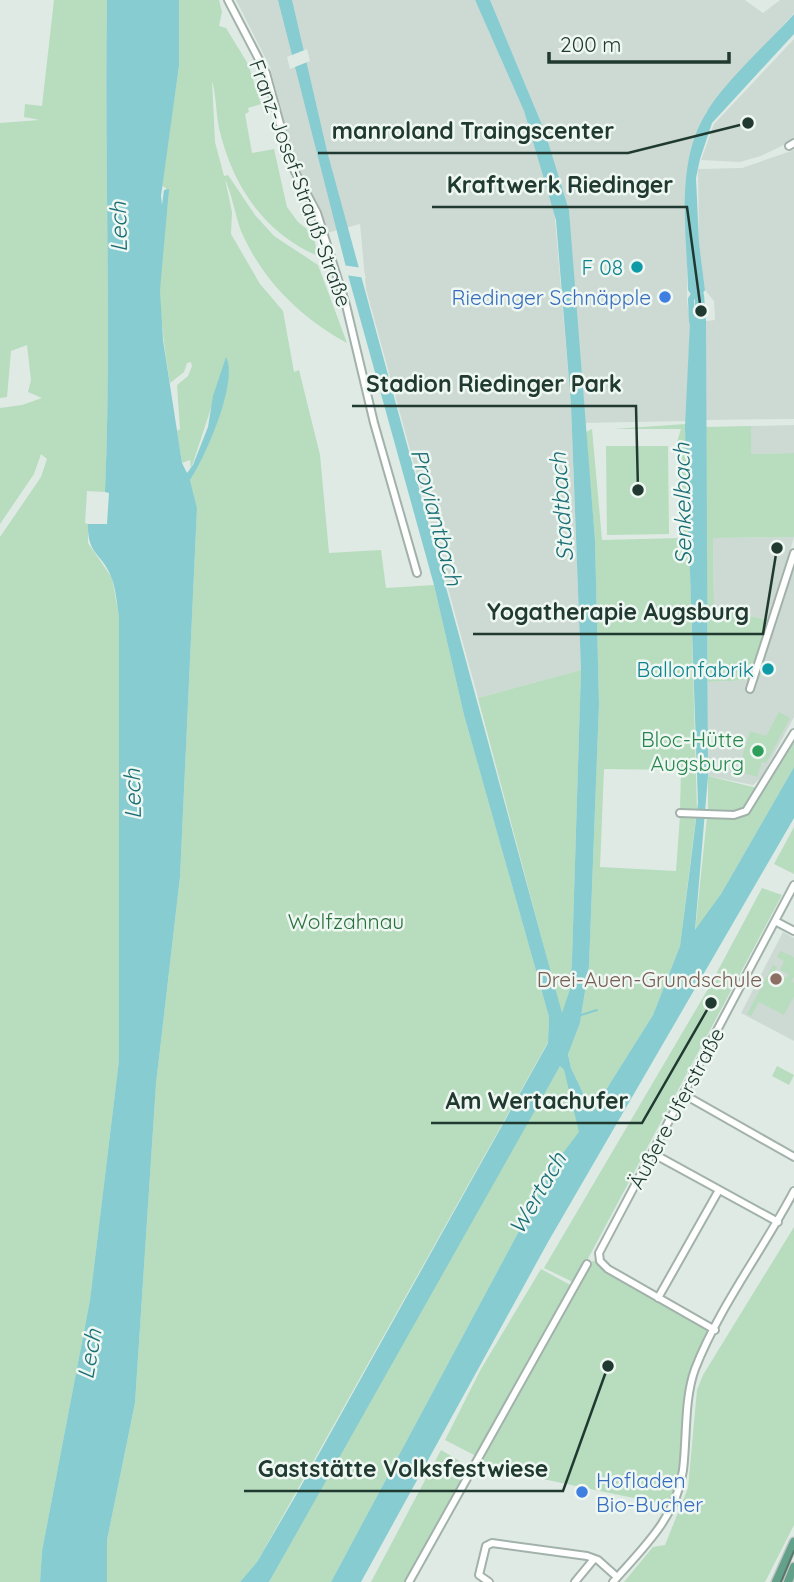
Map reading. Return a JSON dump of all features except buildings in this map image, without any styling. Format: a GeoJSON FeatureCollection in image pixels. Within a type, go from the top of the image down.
{"type":"FeatureCollection","features":[{"type":"Feature","properties":{"kind":"main road"},"geometry":{"type":"LineString","coordinates":[[776,1582],[794,1542]]}},
{"type":"Feature","properties":{"kind":"main road"},"geometry":{"type":"LineString","coordinates":[[788,1582],[794,1567]]}},
{"type":"Feature","properties":{"kind":"street","name":"Franz-Josef-Strauß-Straße"},"geometry":{"type":"LineString","coordinates":[[228,0],[266,73],[291,164],[317,214],[359,353],[374,423],[417,573]]}},
{"type":"Feature","properties":{"kind":"street"},"geometry":{"type":"LineString","coordinates":[[750,689],[794,553]]}},
{"type":"Feature","properties":{"kind":"street"},"geometry":{"type":"LineString","coordinates":[[680,813],[741,814],[750,807],[794,733]]}},
{"type":"Feature","properties":{"kind":"street","name":"Äußere Uferstraße"},"geometry":{"type":"LineString","coordinates":[[658,1298],[608,1269],[600,1258],[601,1247],[794,885]]}},
{"type":"Feature","properties":{"kind":"street"},"geometry":{"type":"LineString","coordinates":[[775,921],[794,931]]}},
{"type":"Feature","properties":{"kind":"street"},"geometry":{"type":"LineString","coordinates":[[683,1094],[794,1157]]}},
{"type":"Feature","properties":{"kind":"street"},"geometry":{"type":"LineString","coordinates":[[652,1153],[778,1222]]}},
{"type":"Feature","properties":{"kind":"street"},"geometry":{"type":"LineString","coordinates":[[715,1330],[658,1298],[719,1190]]}},
{"type":"Feature","properties":{"kind":"street"},"geometry":{"type":"LineString","coordinates":[[489,1582],[479,1575],[488,1544],[563,1551],[594,1559],[615,1580],[657,1532],[671,1506],[682,1474],[692,1379],[715,1330],[794,1191]]}},
{"type":"Feature","properties":{"kind":"street"},"geometry":{"type":"LineString","coordinates":[[409,1582],[587,1264]]}},
{"type":"Feature","properties":{"kind":"street"},"geometry":{"type":"LineString","coordinates":[[575,1582],[594,1559]]}},
{"type":"Feature","properties":{"kind":"shaded area"},"geometry":{"type":"Polygon","coordinates":[[[236,0],[475,0],[524,111],[554,207],[571,405],[581,670],[478,698],[366,289],[360,224],[323,234],[319,211],[290,147],[270,67],[236,0]]]}},
{"type":"Feature","properties":{"kind":"shaded area"},"geometry":{"type":"Polygon","coordinates":[[[490,0],[745,0],[763,13],[780,0],[794,0],[794,13],[706,112],[687,177],[687,301],[690,321],[686,421],[583,423],[569,210],[545,132],[490,0]]]}},
{"type":"Feature","properties":{"kind":"shaded area"},"geometry":{"type":"Polygon","coordinates":[[[794,39],[794,140],[761,156],[740,162],[701,160],[714,124],[794,39]]]}},
{"type":"Feature","properties":{"kind":"shaded area"},"geometry":{"type":"Polygon","coordinates":[[[794,150],[794,419],[706,420],[706,321],[715,320],[714,301],[705,290],[699,243],[698,169],[742,168],[794,150]]]}},
{"type":"Feature","properties":{"kind":"shaded area"},"geometry":{"type":"Polygon","coordinates":[[[794,425],[794,453],[751,454],[751,426],[794,425]]]}},
{"type":"Feature","properties":{"kind":"shaded area"},"geometry":{"type":"Polygon","coordinates":[[[794,537],[771,616],[794,559],[794,717],[761,778],[753,785],[708,776],[708,682],[750,680],[769,620],[714,609],[713,538],[794,537]]]}},
{"type":"Feature","properties":{"kind":"shaded area","name":"Drei-Auen-Grundschule"},"geometry":{"type":"Polygon","coordinates":[[[783,932],[794,938],[794,1041],[741,1013],[783,932]]]}},
{"type":"Feature","properties":{"kind":"green space"},"geometry":{"type":"Polygon","coordinates":[[[54,0],[107,0],[108,369],[105,492],[87,491],[85,523],[88,524],[88,543],[112,578],[119,617],[119,1060],[90,1300],[42,1551],[40,1582],[0,1582],[0,537],[41,477],[47,459],[41,454],[34,474],[0,524],[0,408],[22,405],[42,398],[28,392],[31,380],[27,345],[11,351],[7,397],[0,398],[0,123],[40,120],[24,117],[25,104],[42,106],[54,0]]]}},
{"type":"Feature","properties":{"kind":"green space","name":"Wolfzahnau"},"geometry":{"type":"Polygon","coordinates":[[[179,0],[219,0],[222,12],[219,26],[226,28],[248,64],[261,104],[248,108],[249,112],[245,114],[252,153],[274,149],[287,207],[298,222],[313,234],[318,256],[281,234],[253,204],[232,168],[225,149],[212,81],[215,142],[224,176],[228,175],[255,215],[274,236],[318,265],[347,343],[299,309],[260,266],[241,231],[225,179],[232,212],[231,234],[260,284],[283,311],[294,372],[299,370],[320,455],[329,553],[381,550],[386,588],[434,585],[464,715],[549,1017],[548,1042],[257,1562],[240,1582],[107,1582],[107,1540],[135,1403],[156,1084],[180,877],[197,508],[190,480],[212,436],[229,370],[223,371],[191,469],[190,460],[182,463],[177,431],[180,429],[177,385],[188,376],[192,366],[191,362],[187,363],[184,372],[170,383],[160,292],[166,201],[166,188],[162,186],[179,66],[179,0]]]}},
{"type":"Feature","properties":{"kind":"green space"},"geometry":{"type":"Polygon","coordinates":[[[686,424],[697,810],[680,809],[681,770],[604,769],[600,867],[676,871],[680,816],[696,817],[680,946],[653,1015],[592,1112],[571,1068],[568,1053],[580,1023],[589,966],[599,704],[595,540],[586,432],[592,429],[602,540],[681,538],[677,442],[681,429],[613,429],[686,424]]]}},
{"type":"Feature","properties":{"kind":"green space"},"geometry":{"type":"Polygon","coordinates":[[[751,426],[751,454],[794,453],[794,537],[713,538],[714,609],[769,620],[750,680],[708,682],[705,427],[751,426]]]}},
{"type":"Feature","properties":{"kind":"green space"},"geometry":{"type":"Polygon","coordinates":[[[606,446],[668,446],[669,534],[607,535],[606,446]]]}},
{"type":"Feature","properties":{"kind":"green space"},"geometry":{"type":"Polygon","coordinates":[[[581,670],[572,959],[570,989],[562,1015],[478,698],[581,670]]]}},
{"type":"Feature","properties":{"kind":"green space","name":"Bloc-Hütte Augsburg"},"geometry":{"type":"Polygon","coordinates":[[[779,712],[790,718],[766,763],[762,762],[757,777],[738,771],[750,731],[766,736],[779,712]]]}},
{"type":"Feature","properties":{"kind":"green space"},"geometry":{"type":"Polygon","coordinates":[[[794,738],[794,767],[721,894],[695,932],[707,817],[735,818],[748,813],[794,738]]]}},
{"type":"Feature","properties":{"kind":"green space"},"geometry":{"type":"Polygon","coordinates":[[[708,776],[761,789],[746,811],[708,814],[708,776]]]}},
{"type":"Feature","properties":{"kind":"green space"},"geometry":{"type":"Polygon","coordinates":[[[794,827],[794,874],[774,864],[794,827]]]}},
{"type":"Feature","properties":{"kind":"green space"},"geometry":{"type":"Polygon","coordinates":[[[762,888],[782,895],[575,1283],[544,1268],[708,989],[762,888]]]}},
{"type":"Feature","properties":{"kind":"green space"},"geometry":{"type":"Polygon","coordinates":[[[780,951],[794,957],[794,977],[791,981],[794,983],[794,996],[784,1015],[759,1002],[751,1016],[747,1014],[773,965],[777,967],[774,973],[787,978],[788,974],[780,970],[784,961],[777,957],[780,951]]]}},
{"type":"Feature","properties":{"kind":"green space"},"geometry":{"type":"Polygon","coordinates":[[[560,1066],[564,1070],[580,1132],[556,1162],[331,1582],[269,1582],[508,1153],[560,1066]]]}},
{"type":"Feature","properties":{"kind":"green space"},"geometry":{"type":"Polygon","coordinates":[[[777,1066],[794,1075],[789,1085],[772,1076],[777,1066]]]}},
{"type":"Feature","properties":{"kind":"green space"},"geometry":{"type":"Polygon","coordinates":[[[794,1227],[794,1525],[765,1582],[624,1582],[653,1547],[665,1545],[688,1488],[697,1390],[703,1375],[794,1227]]]}},
{"type":"Feature","properties":{"kind":"green space"},"geometry":{"type":"Polygon","coordinates":[[[600,1258],[600,1261],[715,1330],[692,1379],[682,1474],[672,1506],[475,1465],[478,1457],[445,1440],[481,1369],[541,1269],[574,1287],[587,1264],[600,1258]]]}},
{"type":"Feature","properties":{"kind":"green space"},"geometry":{"type":"Polygon","coordinates":[[[441,1450],[473,1469],[409,1582],[371,1582],[441,1450]]]}},
{"type":"Feature","properties":{"kind":"water","name":"Lech"},"geometry":{"type":"Polygon","coordinates":[[[107,0],[179,0],[179,66],[161,196],[162,205],[164,190],[169,189],[160,290],[163,340],[182,463],[187,473],[193,465],[208,427],[213,396],[226,357],[229,368],[228,383],[218,419],[204,455],[190,480],[197,508],[180,877],[156,1084],[135,1403],[107,1540],[107,1582],[40,1582],[42,1551],[90,1300],[119,1060],[119,617],[112,579],[93,549],[88,534],[88,524],[107,524],[109,493],[105,492],[108,369],[107,0]]]}},
{"type":"Feature","properties":{"kind":"water"},"geometry":{"type":"Polygon","coordinates":[[[278,0],[292,0],[327,151],[562,1013],[570,989],[572,959],[581,670],[571,405],[556,220],[524,111],[475,0],[490,0],[545,132],[569,210],[595,540],[599,704],[589,966],[580,1023],[568,1054],[571,1068],[592,1112],[653,1015],[680,946],[698,803],[685,427],[690,321],[695,320],[695,300],[688,290],[685,223],[686,178],[690,156],[696,135],[713,103],[794,14],[794,34],[712,123],[696,178],[699,243],[705,290],[699,300],[700,320],[706,321],[708,776],[695,930],[721,894],[794,767],[794,818],[548,1242],[361,1582],[331,1582],[556,1162],[579,1132],[564,1070],[560,1066],[269,1582],[240,1582],[257,1562],[296,1495],[548,1043],[549,1017],[464,715],[434,585],[348,275],[278,0]]]}},
{"type":"Feature","properties":{"kind":"pier"},"geometry":{"type":"Polygon","coordinates":[[[307,49],[310,61],[290,69],[287,57],[307,49]]]}},
{"type":"Feature","properties":{"kind":"pier"},"geometry":{"type":"Polygon","coordinates":[[[342,265],[363,268],[366,278],[345,275],[342,265]]]}},
{"type":"Feature","properties":{"kind":"waterway","name":"Senkelbach"},"geometry":{"type":"LineString","coordinates":[[692,321],[691,299],[696,291],[701,295],[703,321]]}},
{"type":"Feature","properties":{"kind":"waterway"},"geometry":{"type":"LineString","coordinates":[[581,1015],[597,1010]]}},
{"type":"Feature","properties":{"kind":"tram line"},"geometry":{"type":"LineString","coordinates":[[781,1582],[794,1551]]}},
{"type":"Feature","properties":{"kind":"place","name":"manroland Traingscenter"},"geometry":{"type":"Point","coordinates":[748,123]}},
{"type":"Feature","properties":{"kind":"place","name":"F 08"},"geometry":{"type":"Point","coordinates":[637,267]}},
{"type":"Feature","properties":{"kind":"place","name":"Riedinger Schnäpple"},"geometry":{"type":"Point","coordinates":[665,297]}},
{"type":"Feature","properties":{"kind":"place","name":"Kraftwerk Riedinger"},"geometry":{"type":"Point","coordinates":[701,311]}},
{"type":"Feature","properties":{"kind":"place","name":"Stadion Riedinger Park"},"geometry":{"type":"Point","coordinates":[638,490]}},
{"type":"Feature","properties":{"kind":"place","name":"Yogatherapie Augsburg"},"geometry":{"type":"Point","coordinates":[777,548]}},
{"type":"Feature","properties":{"kind":"place","name":"Ballonfabrik"},"geometry":{"type":"Point","coordinates":[768,669]}},
{"type":"Feature","properties":{"kind":"place","name":"Bloc-Hütte Augsburg"},"geometry":{"type":"Point","coordinates":[758,751]}},
{"type":"Feature","properties":{"kind":"place","name":"Drei-Auen-Grundschule"},"geometry":{"type":"Point","coordinates":[776,979]}},
{"type":"Feature","properties":{"kind":"place","name":"Am Wertachufer"},"geometry":{"type":"Point","coordinates":[711,1003]}},
{"type":"Feature","properties":{"kind":"place","name":"Gaststätte Volksfestwiese"},"geometry":{"type":"Point","coordinates":[608,1366]}},
{"type":"Feature","properties":{"kind":"place","name":"Hofladen Bio-Bucher"},"geometry":{"type":"Point","coordinates":[582,1492]}},
{"type":"Feature","properties":{"kind":"water label","name":"Stadtbach"},"geometry":{"type":"Point","coordinates":[561,507]}},
{"type":"Feature","properties":{"kind":"water label","name":"Proviantbach"},"geometry":{"type":"Point","coordinates":[437,517]}},
{"type":"Feature","properties":{"kind":"water label","name":"Wertach"},"geometry":{"type":"Point","coordinates":[537,1193]}}]}
